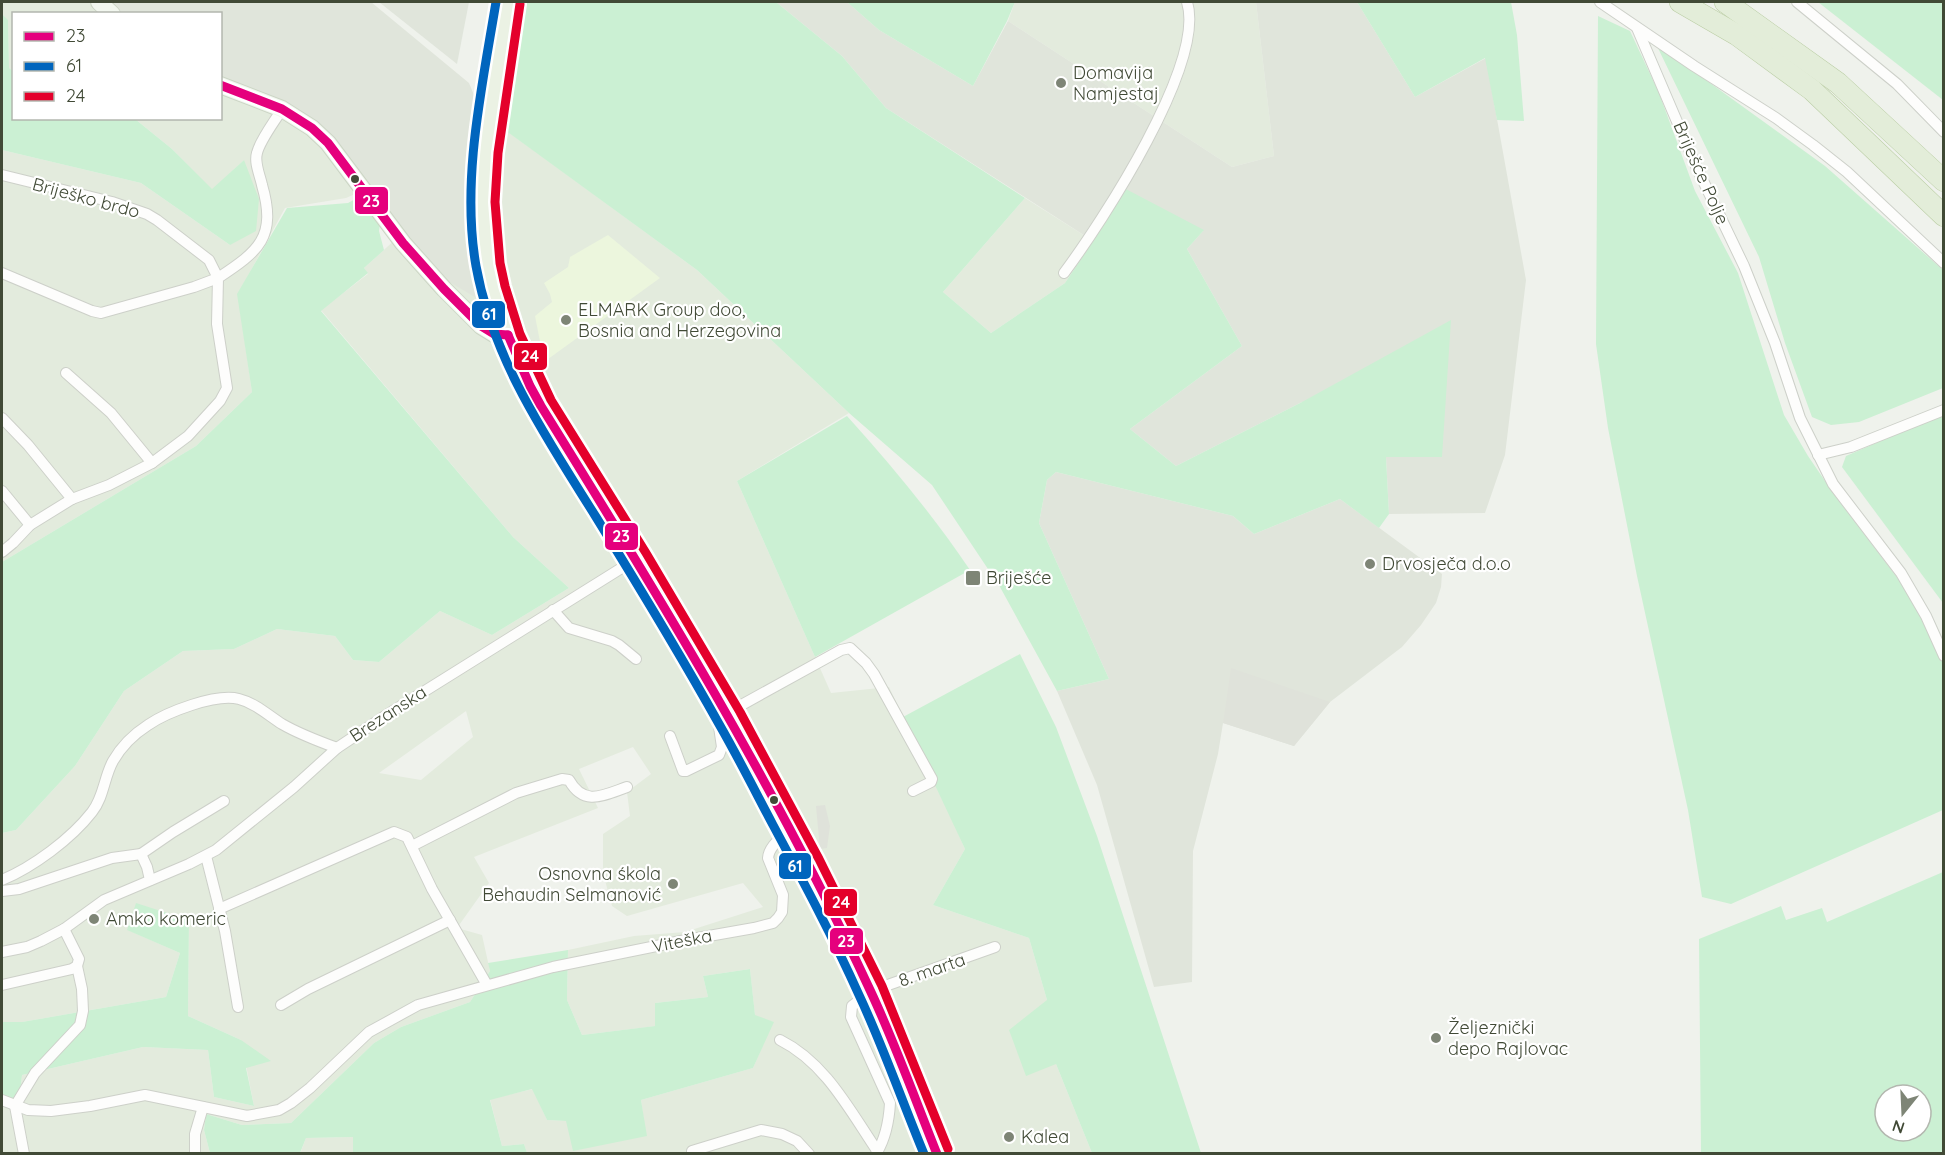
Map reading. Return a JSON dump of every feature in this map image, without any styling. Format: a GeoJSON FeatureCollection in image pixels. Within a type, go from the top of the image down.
{"type":"FeatureCollection","features":[{"type":"Feature","properties":{"kind":"highway"},"geometry":{"type":"LineString","coordinates":[[1680,2],[1737,35],[1812,90],[1944,216]]}},
{"type":"Feature","properties":{"kind":"highway"},"geometry":{"type":"LineString","coordinates":[[1725,2],[1838,83],[1944,181]]}},
{"type":"Feature","properties":{"kind":"main road"},"geometry":{"type":"LineString","coordinates":[[508,2],[486,152],[483,215],[486,247],[508,335],[541,406],[636,559],[727,713],[789,830],[871,991],[937,1154]]}},
{"type":"Feature","properties":{"kind":"main road"},"geometry":{"type":"LineString","coordinates":[[222,86],[282,109],[312,128],[327,143],[403,243],[470,316],[494,334],[508,335]]}},
{"type":"Feature","properties":{"kind":"street"},"geometry":{"type":"LineString","coordinates":[[1064,273],[1085,246],[1126,180],[1163,109],[1189,35],[1190,11],[1187,2]]}},
{"type":"Feature","properties":{"kind":"street"},"geometry":{"type":"LineString","coordinates":[[1599,2],[1776,118],[1813,145],[1847,172],[1944,263]]}},
{"type":"Feature","properties":{"kind":"street"},"geometry":{"type":"LineString","coordinates":[[1797,2],[1897,84],[1944,132]]}},
{"type":"Feature","properties":{"kind":"street","name":"Briješće Polje"},"geometry":{"type":"LineString","coordinates":[[1637,28],[1696,166],[1744,266],[1775,343],[1800,418],[1818,455],[1833,484],[1901,573],[1926,616],[1944,656]]}},
{"type":"Feature","properties":{"kind":"street"},"geometry":{"type":"LineString","coordinates":[[2,273],[101,313],[218,278],[247,259],[263,238],[268,221],[267,202],[258,169],[257,152],[282,109]]}},
{"type":"Feature","properties":{"kind":"street","name":"Briješko brdo"},"geometry":{"type":"LineString","coordinates":[[2,175],[112,202],[147,214],[208,260],[218,278]]}},
{"type":"Feature","properties":{"kind":"street"},"geometry":{"type":"LineString","coordinates":[[2,552],[30,525],[72,499],[110,485],[153,463],[188,436],[225,393],[227,383],[217,324],[218,278]]}},
{"type":"Feature","properties":{"kind":"street"},"geometry":{"type":"LineString","coordinates":[[66,373],[111,413],[153,463]]}},
{"type":"Feature","properties":{"kind":"street"},"geometry":{"type":"LineString","coordinates":[[1818,455],[1851,447],[1944,410]]}},
{"type":"Feature","properties":{"kind":"street"},"geometry":{"type":"LineString","coordinates":[[2,418],[72,499]]}},
{"type":"Feature","properties":{"kind":"street"},"geometry":{"type":"LineString","coordinates":[[2,492],[30,525]]}},
{"type":"Feature","properties":{"kind":"street","name":"Brezanska"},"geometry":{"type":"LineString","coordinates":[[2,952],[27,947],[64,929],[104,900],[216,850],[294,787],[337,748],[636,559]]}},
{"type":"Feature","properties":{"kind":"street"},"geometry":{"type":"LineString","coordinates":[[553,610],[569,628],[619,645],[636,659]]}},
{"type":"Feature","properties":{"kind":"street"},"geometry":{"type":"LineString","coordinates":[[727,713],[841,650],[850,648],[874,674],[932,778],[931,782],[913,791]]}},
{"type":"Feature","properties":{"kind":"street"},"geometry":{"type":"LineString","coordinates":[[670,736],[683,771],[719,755],[722,747],[714,691]]}},
{"type":"Feature","properties":{"kind":"street"},"geometry":{"type":"LineString","coordinates":[[2,880],[40,859],[77,829],[97,804],[111,764],[122,746],[149,725],[193,704],[228,697],[240,699],[252,704],[284,725],[337,748]]}},
{"type":"Feature","properties":{"kind":"street"},"geometry":{"type":"LineString","coordinates":[[412,846],[516,793],[562,779],[569,780],[573,788],[587,797],[599,796],[627,787]]}},
{"type":"Feature","properties":{"kind":"street"},"geometry":{"type":"LineString","coordinates":[[2,891],[19,890],[112,858],[141,854],[224,801]]}},
{"type":"Feature","properties":{"kind":"street","name":"Viteška"},"geometry":{"type":"LineString","coordinates":[[2,1100],[28,1110],[51,1111],[145,1095],[247,1116],[279,1110],[310,1088],[369,1032],[418,1005],[553,967],[772,923],[782,912],[783,895],[768,854],[789,830]]}},
{"type":"Feature","properties":{"kind":"street"},"geometry":{"type":"LineString","coordinates":[[219,909],[394,832],[407,837],[432,889],[487,985]]}},
{"type":"Feature","properties":{"kind":"street"},"geometry":{"type":"LineString","coordinates":[[141,854],[150,880]]}},
{"type":"Feature","properties":{"kind":"street"},"geometry":{"type":"LineString","coordinates":[[206,856],[225,931],[238,1007]]}},
{"type":"Feature","properties":{"kind":"street"},"geometry":{"type":"LineString","coordinates":[[281,1005],[308,989],[450,920]]}},
{"type":"Feature","properties":{"kind":"street"},"geometry":{"type":"LineString","coordinates":[[24,1154],[15,1106],[35,1073],[80,1025],[83,1011],[82,989],[77,966],[79,959],[64,929]]}},
{"type":"Feature","properties":{"kind":"street","name":"8. marta"},"geometry":{"type":"LineString","coordinates":[[877,1153],[887,1130],[890,1103],[850,1013],[855,1002],[871,991],[995,947]]}},
{"type":"Feature","properties":{"kind":"street"},"geometry":{"type":"LineString","coordinates":[[2,985],[77,966]]}},
{"type":"Feature","properties":{"kind":"street"},"geometry":{"type":"LineString","coordinates":[[780,1040],[796,1048],[834,1086],[877,1153]]}},
{"type":"Feature","properties":{"kind":"street"},"geometry":{"type":"LineString","coordinates":[[195,1154],[195,1134],[202,1107]]}},
{"type":"Feature","properties":{"kind":"street"},"geometry":{"type":"LineString","coordinates":[[693,1151],[761,1130],[773,1131],[797,1141],[809,1154]]}},
{"type":"Feature","properties":{"kind":"shaded area"},"geometry":{"type":"Polygon","coordinates":[[[2,2],[99,2],[111,12],[12,12],[12,70],[9,68],[8,21],[2,14],[2,2]]]}},
{"type":"Feature","properties":{"kind":"shaded area"},"geometry":{"type":"Polygon","coordinates":[[[99,2],[371,2],[469,83],[481,112],[472,174],[498,311],[423,266],[312,128],[222,84],[222,12],[111,12],[99,2]]]}},
{"type":"Feature","properties":{"kind":"shaded area"},"geometry":{"type":"Polygon","coordinates":[[[379,2],[469,2],[457,64],[379,2]]]}},
{"type":"Feature","properties":{"kind":"shaded area"},"geometry":{"type":"Polygon","coordinates":[[[527,2],[776,2],[842,56],[886,108],[1025,198],[943,292],[991,333],[1065,283],[1093,241],[1122,187],[1204,230],[1187,249],[1242,346],[1130,429],[1176,466],[1302,402],[1451,320],[1442,457],[1386,457],[1389,514],[1379,528],[1340,499],[1254,534],[1233,516],[1056,472],[1047,480],[1039,523],[1109,679],[1057,691],[1000,587],[932,485],[849,413],[697,270],[505,130],[527,2]]]}},
{"type":"Feature","properties":{"kind":"shaded area"},"geometry":{"type":"Polygon","coordinates":[[[776,2],[847,2],[879,30],[973,86],[1008,21],[1232,167],[1274,156],[1256,2],[1357,2],[1415,97],[1486,58],[1526,280],[1505,455],[1485,513],[1389,514],[1386,457],[1442,457],[1302,402],[1176,466],[1130,429],[1242,346],[1187,249],[1203,231],[1093,241],[886,108],[842,56],[776,2]]]}},
{"type":"Feature","properties":{"kind":"shaded area"},"geometry":{"type":"Polygon","coordinates":[[[847,2],[1015,2],[973,86],[879,30],[847,2]]]}},
{"type":"Feature","properties":{"kind":"shaded area"},"geometry":{"type":"Polygon","coordinates":[[[1015,2],[1256,2],[1274,156],[1232,167],[1008,21],[1015,2]]]}},
{"type":"Feature","properties":{"kind":"shaded area"},"geometry":{"type":"Polygon","coordinates":[[[1357,2],[1511,2],[1517,35],[1524,121],[1497,120],[1485,58],[1415,97],[1357,2]]]}},
{"type":"Feature","properties":{"kind":"shaded area"},"geometry":{"type":"Polygon","coordinates":[[[1818,2],[1943,2],[1943,100],[1818,2]]]}},
{"type":"Feature","properties":{"kind":"shaded area"},"geometry":{"type":"Polygon","coordinates":[[[2,14],[8,20],[9,68],[12,70],[12,120],[136,120],[172,149],[212,189],[244,160],[259,199],[256,231],[230,245],[141,183],[2,150],[2,14]]]}},
{"type":"Feature","properties":{"kind":"shaded area"},"geometry":{"type":"Polygon","coordinates":[[[1598,16],[1630,31],[1659,93],[1695,191],[1738,273],[1784,415],[1836,497],[1905,588],[1943,650],[1943,810],[1731,904],[1702,897],[1688,810],[1637,576],[1608,428],[1596,344],[1598,16]]]}},
{"type":"Feature","properties":{"kind":"shaded area"},"geometry":{"type":"Polygon","coordinates":[[[1656,44],[1825,166],[1943,270],[1943,388],[1859,422],[1831,425],[1812,417],[1785,343],[1759,257],[1656,44]]]}},
{"type":"Feature","properties":{"kind":"shaded area"},"geometry":{"type":"Polygon","coordinates":[[[222,84],[282,109],[498,310],[472,174],[481,112],[697,270],[849,413],[737,481],[831,693],[889,687],[948,811],[965,849],[933,905],[1029,938],[1047,1000],[1056,1064],[1092,1153],[527,1154],[524,1144],[502,1146],[490,1099],[533,1089],[547,1120],[566,1121],[646,1136],[641,1100],[753,1068],[773,1022],[755,1016],[750,969],[703,976],[708,997],[655,1003],[656,1026],[582,1035],[567,1000],[568,950],[634,936],[685,932],[763,907],[743,883],[627,916],[612,906],[603,873],[603,834],[630,816],[627,792],[651,774],[633,747],[579,769],[598,808],[474,857],[489,883],[457,928],[482,935],[490,971],[470,1002],[401,1027],[374,1043],[291,1123],[242,1125],[206,1114],[204,1130],[210,1153],[2,1153],[2,1094],[19,1101],[22,1075],[143,1047],[208,1050],[214,1097],[254,1106],[241,1040],[188,1016],[189,920],[128,930],[180,953],[166,997],[22,1022],[2,1022],[2,833],[16,830],[75,766],[124,691],[183,651],[234,649],[277,629],[335,636],[353,660],[379,662],[440,611],[492,635],[569,588],[513,537],[321,310],[368,274],[364,268],[397,238],[364,190],[346,198],[285,208],[238,294],[252,392],[196,446],[2,562],[2,150],[141,183],[230,245],[244,160],[212,190],[172,149],[136,120],[222,120],[222,84]],[[466,711],[379,773],[421,780],[473,737],[466,711]]]}},
{"type":"Feature","properties":{"kind":"shaded area"},"geometry":{"type":"Polygon","coordinates":[[[359,197],[380,224],[379,231],[384,250],[364,268],[368,273],[321,311],[513,537],[569,588],[492,635],[440,611],[379,662],[353,660],[335,636],[277,629],[234,649],[183,651],[124,691],[75,766],[16,830],[2,833],[2,562],[196,446],[252,392],[237,294],[287,208],[348,203],[359,197]]]}},
{"type":"Feature","properties":{"kind":"shaded area"},"geometry":{"type":"Polygon","coordinates":[[[1025,198],[1093,241],[1065,283],[991,333],[943,292],[1025,198]]]}},
{"type":"Feature","properties":{"kind":"shaded area"},"geometry":{"type":"Polygon","coordinates":[[[608,235],[660,278],[544,362],[535,316],[552,302],[544,283],[568,267],[570,257],[608,235]]]}},
{"type":"Feature","properties":{"kind":"shaded area"},"geometry":{"type":"Polygon","coordinates":[[[1943,414],[1943,603],[1842,467],[1846,456],[1943,414]]]}},
{"type":"Feature","properties":{"kind":"shaded area"},"geometry":{"type":"Polygon","coordinates":[[[847,416],[911,491],[970,570],[815,657],[737,481],[847,416]]]}},
{"type":"Feature","properties":{"kind":"shaded area"},"geometry":{"type":"Polygon","coordinates":[[[1056,472],[1233,516],[1254,534],[1340,499],[1442,574],[1436,603],[1421,625],[1402,647],[1330,702],[1294,746],[1223,723],[1218,754],[1193,851],[1192,982],[1154,987],[1097,785],[1057,691],[1109,679],[1039,523],[1047,480],[1056,472]]]}},
{"type":"Feature","properties":{"kind":"shaded area"},"geometry":{"type":"Polygon","coordinates":[[[1020,654],[1056,727],[1097,836],[1201,1153],[1092,1153],[1056,1064],[1026,1076],[1009,1030],[1047,1000],[1029,938],[933,905],[965,849],[903,717],[1020,654]]]}},
{"type":"Feature","properties":{"kind":"shaded area"},"geometry":{"type":"Polygon","coordinates":[[[1231,668],[1330,702],[1294,746],[1223,723],[1231,668]]]}},
{"type":"Feature","properties":{"kind":"shaded area"},"geometry":{"type":"Polygon","coordinates":[[[825,805],[830,826],[827,848],[820,849],[816,806],[825,805]]]}},
{"type":"Feature","properties":{"kind":"shaded area"},"geometry":{"type":"Polygon","coordinates":[[[1943,872],[1943,1153],[1701,1153],[1699,939],[1781,906],[1786,920],[1822,908],[1827,922],[1943,872]]]}},
{"type":"Feature","properties":{"kind":"shaded area"},"geometry":{"type":"Polygon","coordinates":[[[136,903],[189,920],[188,1016],[241,1040],[271,1061],[246,1068],[254,1106],[214,1097],[208,1050],[143,1047],[22,1075],[19,1102],[2,1094],[2,1022],[22,1022],[166,997],[180,953],[127,930],[136,903]]]}},
{"type":"Feature","properties":{"kind":"shaded area"},"geometry":{"type":"Polygon","coordinates":[[[568,950],[567,1000],[582,1035],[655,1026],[655,1003],[708,997],[703,976],[750,969],[755,1015],[774,1022],[753,1068],[641,1100],[647,1136],[573,1151],[566,1121],[547,1120],[532,1089],[490,1100],[502,1146],[524,1144],[527,1153],[353,1153],[353,1137],[306,1138],[300,1153],[210,1153],[204,1130],[206,1114],[242,1125],[291,1123],[374,1043],[401,1027],[470,1002],[490,971],[488,963],[568,950]]]}},
{"type":"Feature","properties":{"kind":"shaded area"},"geometry":{"type":"Polygon","coordinates":[[[353,1137],[353,1153],[300,1154],[306,1138],[353,1137]]]}},
{"type":"Feature","properties":{"kind":"transit line","name":"61"},"geometry":{"type":"LineString","coordinates":[[496,2],[475,134],[471,201],[476,266],[495,334],[524,397],[689,672],[807,888],[868,1014],[924,1154]]}},
{"type":"Feature","properties":{"kind":"transit line","name":"24"},"geometry":{"type":"LineString","coordinates":[[520,4],[498,153],[495,202],[500,263],[520,334],[551,400],[646,553],[740,712],[819,859],[882,986],[948,1149]]}},
{"type":"Feature","properties":{"kind":"transit line","name":"23"},"geometry":{"type":"LineString","coordinates":[[222,86],[282,109],[312,128],[328,143],[403,243],[444,289],[481,326],[494,334],[508,335]]}},
{"type":"Feature","properties":{"kind":"transit line","name":"23"},"geometry":{"type":"LineString","coordinates":[[508,335],[541,406],[672,621],[796,840],[879,1010],[937,1154]]}},
{"type":"Feature","properties":{"kind":"place","name":"Domavija Namjestaj"},"geometry":{"type":"Point","coordinates":[1061,83]}},
{"type":"Feature","properties":{"kind":"place","name":"ELMARK Group doo, Bosnia and Herzegovina"},"geometry":{"type":"Point","coordinates":[566,320]}},
{"type":"Feature","properties":{"kind":"place","name":"Drvosječa d.o.o"},"geometry":{"type":"Point","coordinates":[1370,564]}},
{"type":"Feature","properties":{"kind":"place","name":"Briješće"},"geometry":{"type":"Point","coordinates":[973,578]}},
{"type":"Feature","properties":{"kind":"place","name":"Osnovna śkola Behaudin Selmanović"},"geometry":{"type":"Point","coordinates":[673,884]}},
{"type":"Feature","properties":{"kind":"place","name":"Amko komeric"},"geometry":{"type":"Point","coordinates":[94,919]}},
{"type":"Feature","properties":{"kind":"place","name":"Željeznički depo Rajlovac"},"geometry":{"type":"Point","coordinates":[1436,1038]}},
{"type":"Feature","properties":{"kind":"place","name":"Kalea"},"geometry":{"type":"Point","coordinates":[1009,1137]}}]}
